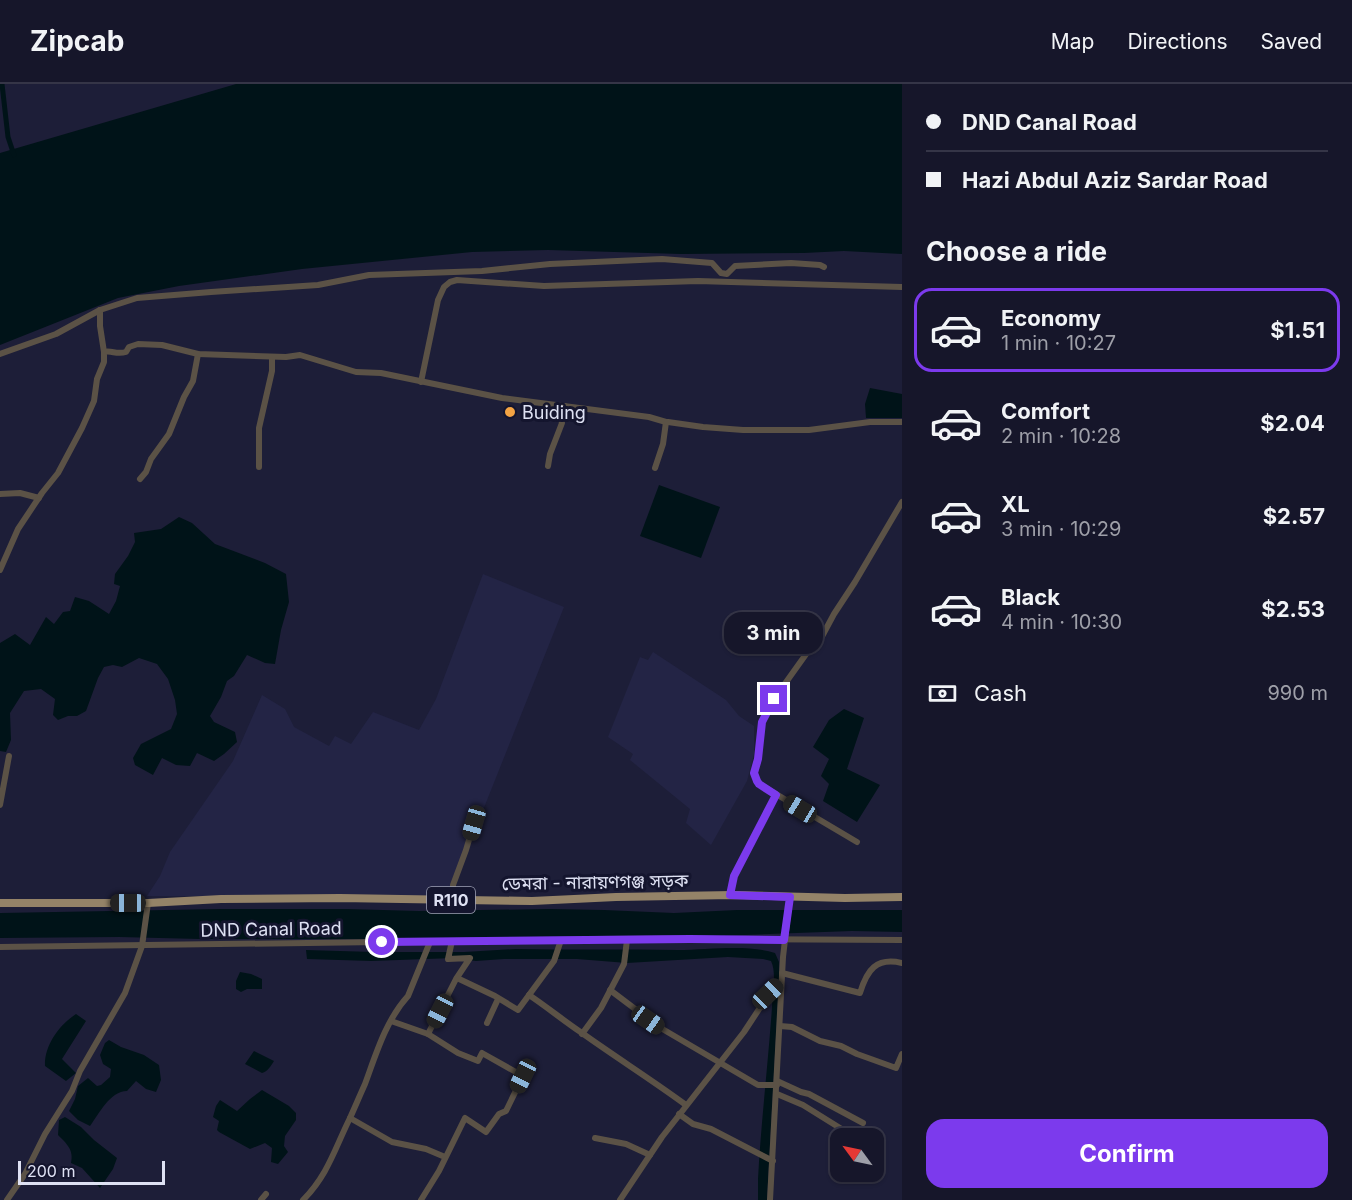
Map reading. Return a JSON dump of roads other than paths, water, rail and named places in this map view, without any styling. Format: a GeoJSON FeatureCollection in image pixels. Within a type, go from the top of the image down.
{"type":"FeatureCollection","features":[{"type":"Feature","properties":{"kind":"main road","name":"ডেমরা - নারায়ণগঞ্জ সড়ক"},"geometry":{"type":"LineString","coordinates":[[0,903],[148,903],[221,899],[340,898],[532,901],[730,895],[902,897]]}},
{"type":"Feature","properties":{"kind":"street"},"geometry":{"type":"LineString","coordinates":[[0,354],[56,334],[100,310],[137,298],[318,285],[369,275],[482,271],[550,264],[662,259],[712,263],[721,273],[727,274],[735,266],[791,263],[824,267]]}},
{"type":"Feature","properties":{"kind":"street"},"geometry":{"type":"LineString","coordinates":[[422,382],[438,300],[444,287],[457,280],[544,286],[699,281],[902,287]]}},
{"type":"Feature","properties":{"kind":"street"},"geometry":{"type":"LineString","coordinates":[[0,570],[18,529],[58,473],[93,406],[97,379],[104,362],[100,310]]}},
{"type":"Feature","properties":{"kind":"street"},"geometry":{"type":"LineString","coordinates":[[104,352],[120,354],[126,352],[129,346],[138,344],[162,345],[198,354],[300,356],[356,372],[381,373],[502,398],[649,417],[666,423],[703,427],[743,430],[810,430],[870,422],[902,422]]}},
{"type":"Feature","properties":{"kind":"street"},"geometry":{"type":"LineString","coordinates":[[141,479],[151,459],[169,434],[193,381],[198,354]]}},
{"type":"Feature","properties":{"kind":"street"},"geometry":{"type":"LineString","coordinates":[[259,467],[260,428],[272,371],[272,357]]}},
{"type":"Feature","properties":{"kind":"street"},"geometry":{"type":"LineString","coordinates":[[548,466],[565,406]]}},
{"type":"Feature","properties":{"kind":"street"},"geometry":{"type":"LineString","coordinates":[[655,468],[663,444],[666,423]]}},
{"type":"Feature","properties":{"kind":"street"},"geometry":{"type":"LineString","coordinates":[[0,494],[21,493],[39,498]]}},
{"type":"Feature","properties":{"kind":"street"},"geometry":{"type":"LineString","coordinates":[[857,842],[759,784],[755,777],[762,722],[774,699],[809,650],[819,642],[902,502]]}},
{"type":"Feature","properties":{"kind":"street"},"geometry":{"type":"LineString","coordinates":[[0,805],[9,756]]}},
{"type":"Feature","properties":{"kind":"street"},"geometry":{"type":"LineString","coordinates":[[730,895],[734,876],[776,795]]}},
{"type":"Feature","properties":{"kind":"street"},"geometry":{"type":"LineString","coordinates":[[453,900],[453,885],[474,823]]}},
{"type":"Feature","properties":{"kind":"street"},"geometry":{"type":"LineString","coordinates":[[771,1200],[784,940],[790,897]]}},
{"type":"Feature","properties":{"kind":"street"},"geometry":{"type":"LineString","coordinates":[[7,1200],[25,1174],[45,1134],[72,1091],[80,1071],[125,993],[142,946],[148,903]]}},
{"type":"Feature","properties":{"kind":"street"},"geometry":{"type":"LineString","coordinates":[[457,978],[518,1010],[554,961],[561,940]]}},
{"type":"Feature","properties":{"kind":"street","name":"DND Canal Road"},"geometry":{"type":"LineString","coordinates":[[0,947],[561,940],[902,940]]}},
{"type":"Feature","properties":{"kind":"street"},"geometry":{"type":"LineString","coordinates":[[582,1034],[601,1008],[624,964],[627,940]]}},
{"type":"Feature","properties":{"kind":"street"},"geometry":{"type":"LineString","coordinates":[[428,1034],[470,958],[448,959],[452,941]]}},
{"type":"Feature","properties":{"kind":"street"},"geometry":{"type":"LineString","coordinates":[[303,1200],[312,1192],[336,1151],[377,1050],[401,1003],[408,996],[430,942]]}},
{"type":"Feature","properties":{"kind":"street"},"geometry":{"type":"LineString","coordinates":[[782,973],[860,993],[865,977],[875,966],[890,961],[902,963]]}},
{"type":"Feature","properties":{"kind":"street"},"geometry":{"type":"LineString","coordinates":[[620,1200],[679,1114],[744,1032],[768,994],[782,981]]}},
{"type":"Feature","properties":{"kind":"street"},"geometry":{"type":"LineString","coordinates":[[610,990],[659,1027],[758,1085],[777,1083],[810,1094],[863,1123]]}},
{"type":"Feature","properties":{"kind":"street"},"geometry":{"type":"LineString","coordinates":[[529,995],[686,1105]]}},
{"type":"Feature","properties":{"kind":"street"},"geometry":{"type":"LineString","coordinates":[[487,1023],[498,999]]}},
{"type":"Feature","properties":{"kind":"street"},"geometry":{"type":"LineString","coordinates":[[391,1021],[428,1034],[458,1053],[478,1061],[482,1053],[523,1076],[506,1111],[499,1114],[486,1132],[465,1118],[439,1171],[421,1200]]}},
{"type":"Feature","properties":{"kind":"street"},"geometry":{"type":"LineString","coordinates":[[780,1026],[792,1027],[820,1041],[841,1046],[899,1070],[902,1054]]}},
{"type":"Feature","properties":{"kind":"street"},"geometry":{"type":"LineString","coordinates":[[777,1094],[803,1105],[840,1128]]}},
{"type":"Feature","properties":{"kind":"street"},"geometry":{"type":"LineString","coordinates":[[679,1114],[693,1124],[711,1129],[773,1161]]}},
{"type":"Feature","properties":{"kind":"street"},"geometry":{"type":"LineString","coordinates":[[350,1118],[392,1142],[426,1149],[445,1157]]}},
{"type":"Feature","properties":{"kind":"street"},"geometry":{"type":"LineString","coordinates":[[595,1138],[626,1144],[650,1155]]}},
{"type":"Feature","properties":{"kind":"waterway"},"geometry":{"type":"LineString","coordinates":[[2,84],[8,137],[14,155]]}},
{"type":"Feature","properties":{"kind":"place","name":"Buiding"},"geometry":{"type":"Point","coordinates":[510,412]}}]}
